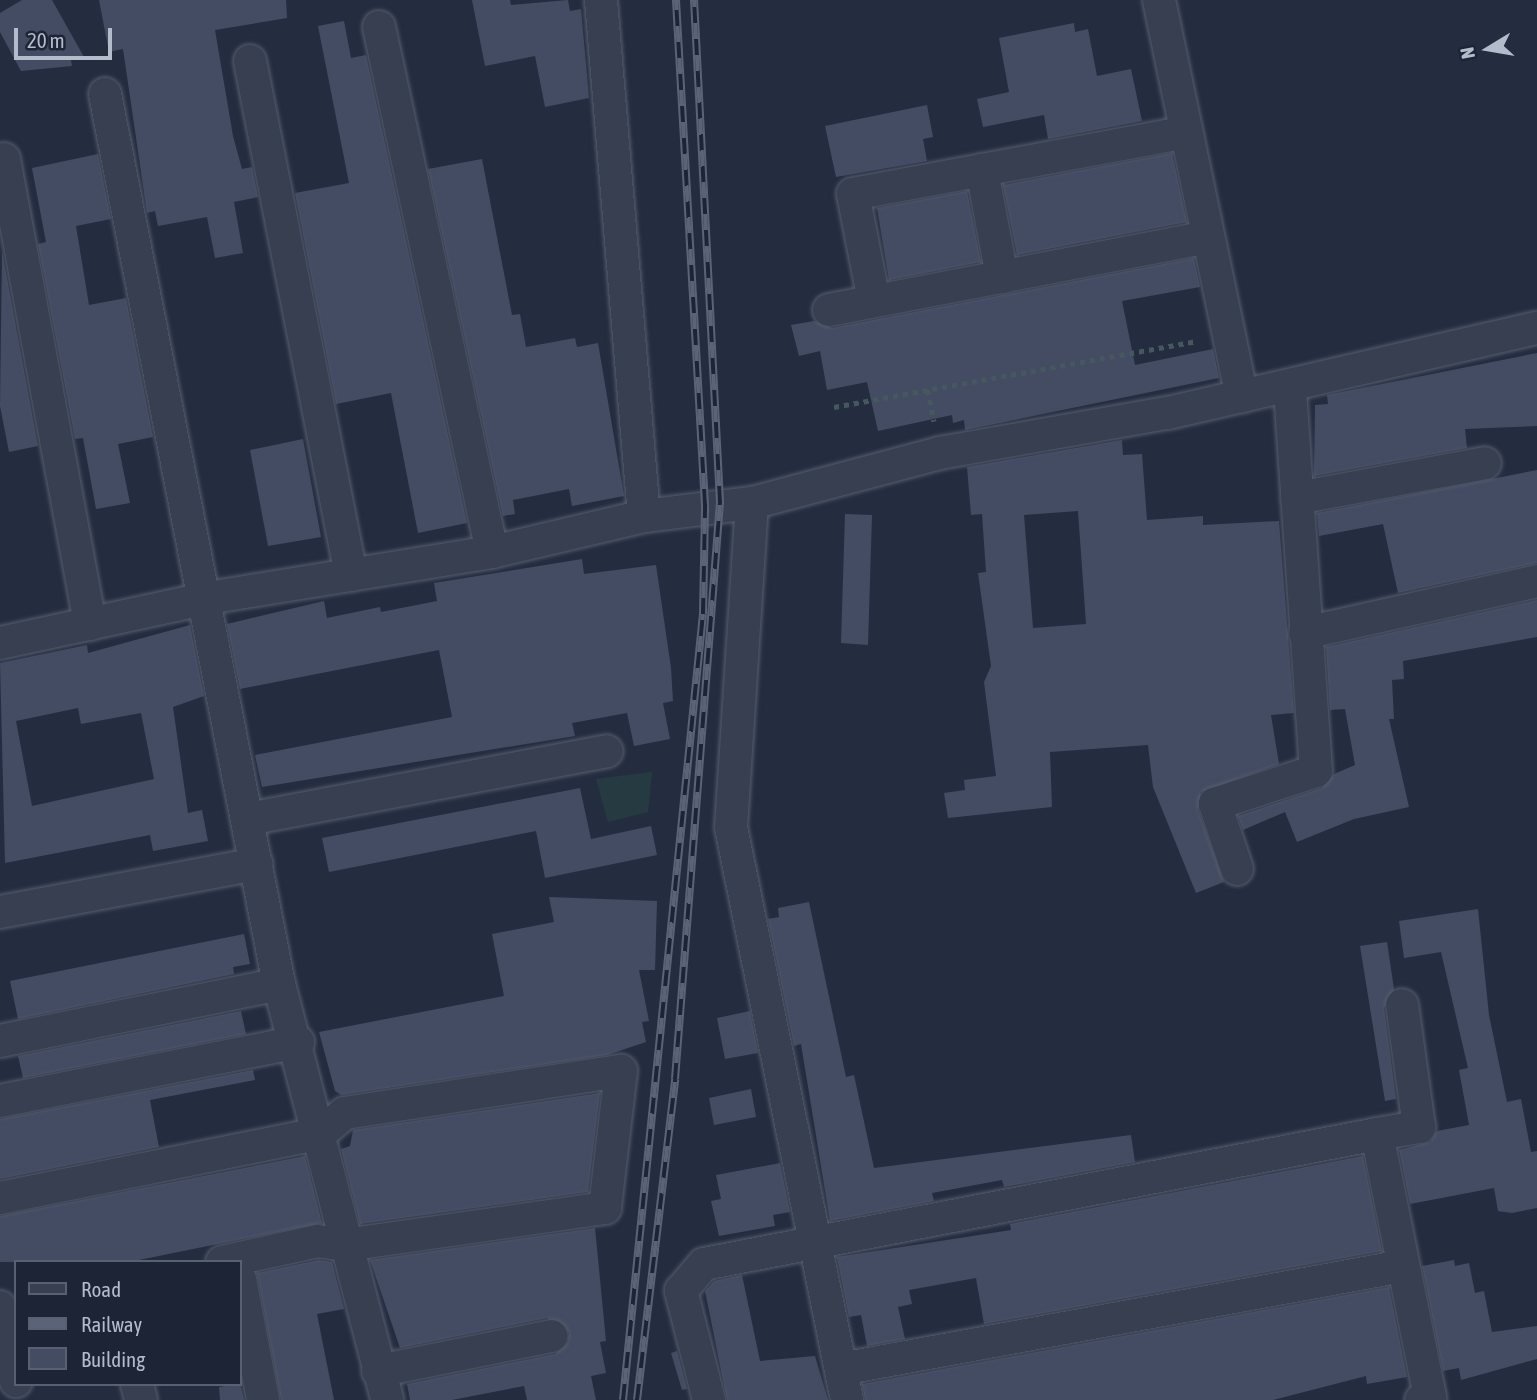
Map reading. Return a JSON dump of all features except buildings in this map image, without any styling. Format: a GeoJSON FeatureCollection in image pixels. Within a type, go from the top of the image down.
{"type":"FeatureCollection","features":[{"type":"Feature","properties":{"kind":"street"},"geometry":{"type":"LineString","coordinates":[[601,0],[644,516]]}},
{"type":"Feature","properties":{"kind":"street"},"geometry":{"type":"LineString","coordinates":[[1159,0],[1242,396]]}},
{"type":"Feature","properties":{"kind":"street"},"geometry":{"type":"LineString","coordinates":[[379,27],[492,552]]}},
{"type":"Feature","properties":{"kind":"street"},"geometry":{"type":"LineString","coordinates":[[250,61],[351,575]]}},
{"type":"Feature","properties":{"kind":"street"},"geometry":{"type":"LineString","coordinates":[[105,94],[208,598],[279,985],[298,1042],[345,1245],[383,1385],[551,1336]]}},
{"type":"Feature","properties":{"kind":"street"},"geometry":{"type":"LineString","coordinates":[[874,301],[853,194],[1186,132]]}},
{"type":"Feature","properties":{"kind":"street"},"geometry":{"type":"LineString","coordinates":[[4,159],[90,625]]}},
{"type":"Feature","properties":{"kind":"street"},"geometry":{"type":"LineString","coordinates":[[982,170],[1002,277]]}},
{"type":"Feature","properties":{"kind":"street"},"geometry":{"type":"LineString","coordinates":[[829,310],[1208,237]]}},
{"type":"Feature","properties":{"kind":"street"},"geometry":{"type":"LineString","coordinates":[[0,643],[208,598],[492,552],[644,516],[752,503],[940,453],[1290,386],[1537,328]]}},
{"type":"Feature","properties":{"kind":"street"},"geometry":{"type":"LineString","coordinates":[[1237,869],[1215,804],[1316,771],[1290,386]]}},
{"type":"Feature","properties":{"kind":"street"},"geometry":{"type":"LineString","coordinates":[[1297,498],[1485,463]]}},
{"type":"Feature","properties":{"kind":"street"},"geometry":{"type":"LineString","coordinates":[[752,503],[731,827],[847,1400]]}},
{"type":"Feature","properties":{"kind":"street"},"geometry":{"type":"LineString","coordinates":[[1305,633],[1537,581]]}},
{"type":"Feature","properties":{"kind":"street"},"geometry":{"type":"LineString","coordinates":[[248,819],[607,751]]}},
{"type":"Feature","properties":{"kind":"street"},"geometry":{"type":"LineString","coordinates":[[0,912],[257,864]]}},
{"type":"Feature","properties":{"kind":"street"},"geometry":{"type":"LineString","coordinates":[[0,1041],[279,985]]}},
{"type":"Feature","properties":{"kind":"street"},"geometry":{"type":"LineString","coordinates":[[709,1400],[681,1291],[704,1264],[1419,1127],[1402,1004]]}},
{"type":"Feature","properties":{"kind":"street"},"geometry":{"type":"LineString","coordinates":[[0,1101],[298,1042]]}},
{"type":"Feature","properties":{"kind":"street"},"geometry":{"type":"LineString","coordinates":[[0,1198],[321,1133],[345,1113],[621,1071],[605,1208],[345,1245],[318,1241],[242,1263]]}},
{"type":"Feature","properties":{"kind":"street"},"geometry":{"type":"LineString","coordinates":[[1377,1134],[1430,1398],[1421,1400]]}},
{"type":"Feature","properties":{"kind":"street"},"geometry":{"type":"LineString","coordinates":[[841,1369],[1403,1266]]}},
{"type":"Feature","properties":{"kind":"street"},"geometry":{"type":"LineString","coordinates":[[242,1302],[263,1400]]}},
{"type":"Feature","properties":{"kind":"street"},"geometry":{"type":"LineString","coordinates":[[0,1307],[14,1374]]}},
{"type":"Feature","properties":{"kind":"path"},"geometry":{"type":"LineString","coordinates":[[834,407],[1229,336]]}},
{"type":"Feature","properties":{"kind":"green space"},"geometry":{"type":"Polygon","coordinates":[[[652,772],[648,812],[608,822],[596,779],[652,772]]]}},
{"type":"Feature","properties":{"kind":"railway"},"geometry":{"type":"LineString","coordinates":[[623,1400],[703,614],[705,505],[676,0]]}},
{"type":"Feature","properties":{"kind":"railway"},"geometry":{"type":"LineString","coordinates":[[637,1400],[675,1079],[720,502],[694,0]]}}]}
